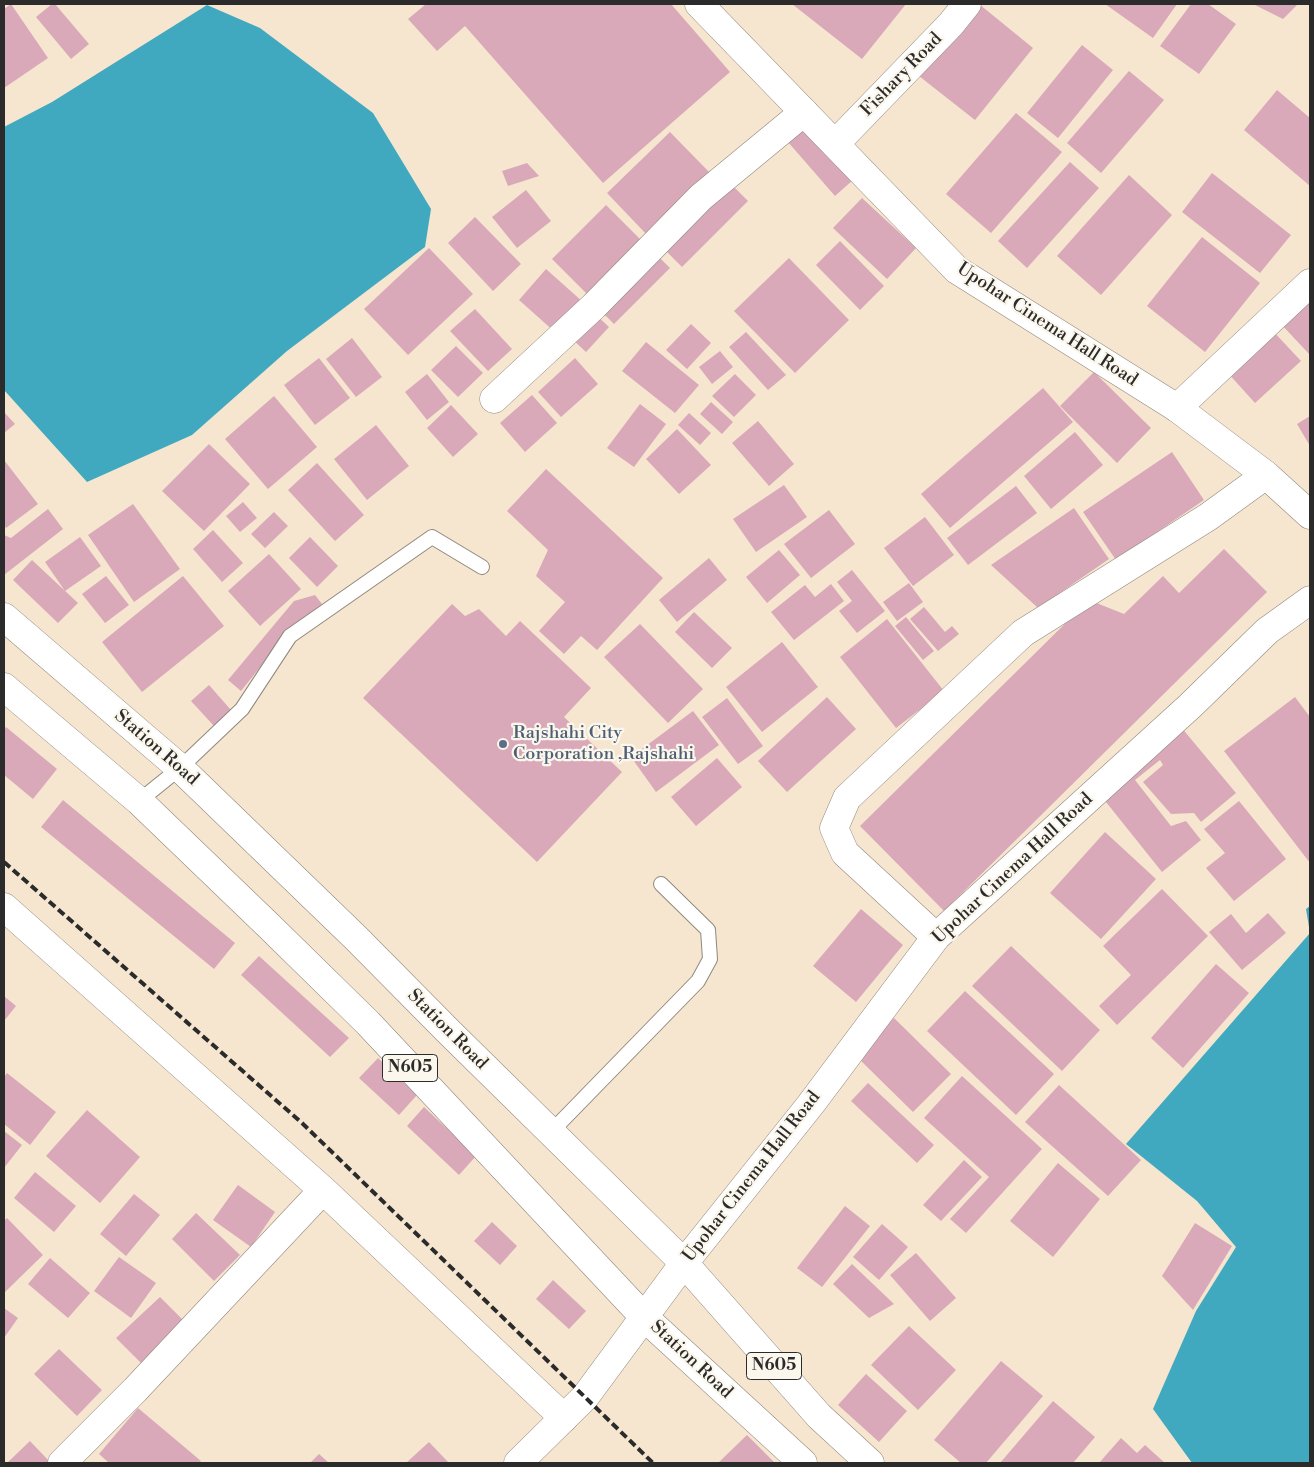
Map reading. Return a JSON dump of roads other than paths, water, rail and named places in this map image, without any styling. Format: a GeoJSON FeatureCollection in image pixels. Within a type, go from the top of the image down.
{"type":"FeatureCollection","features":[{"type":"Feature","properties":{"kind":"main road","name":"Upohar Cinema Hall Road"},"geometry":{"type":"LineString","coordinates":[[699,4],[957,270],[1177,408],[1266,475],[1310,514]]}},
{"type":"Feature","properties":{"kind":"main road","name":"Fishary Road"},"geometry":{"type":"LineString","coordinates":[[835,144],[951,24],[967,4]]}},
{"type":"Feature","properties":{"kind":"main road"},"geometry":{"type":"LineString","coordinates":[[494,399],[594,306],[701,197],[804,112]]}},
{"type":"Feature","properties":{"kind":"main road"},"geometry":{"type":"LineString","coordinates":[[1177,408],[1310,282]]}},
{"type":"Feature","properties":{"kind":"main road"},"geometry":{"type":"LineString","coordinates":[[936,937],[845,853],[834,828],[847,798],[1022,633],[1208,516],[1266,475]]}},
{"type":"Feature","properties":{"kind":"main road","name":"Upohar Cinema Hall Road"},"geometry":{"type":"LineString","coordinates":[[518,1463],[585,1398],[684,1263],[811,1104],[936,937],[1190,706],[1267,631],[1310,600]]}},
{"type":"Feature","properties":{"kind":"main road","name":"Station Road"},"geometry":{"type":"LineString","coordinates":[[4,617],[180,768],[357,939],[684,1263],[819,1416],[870,1463]]}},
{"type":"Feature","properties":{"kind":"main road","name":"Station Road"},"geometry":{"type":"LineString","coordinates":[[4,688],[139,801],[368,1023],[644,1317],[802,1463]]}},
{"type":"Feature","properties":{"kind":"main road"},"geometry":{"type":"LineString","coordinates":[[4,907],[323,1190],[564,1418]]}},
{"type":"Feature","properties":{"kind":"main road"},"geometry":{"type":"LineString","coordinates":[[62,1463],[135,1390],[323,1190]]}},
{"type":"Feature","properties":{"kind":"lane"},"geometry":{"type":"LineString","coordinates":[[139,801],[180,768],[242,709],[290,636],[432,537],[482,567]]}},
{"type":"Feature","properties":{"kind":"lane"},"geometry":{"type":"LineString","coordinates":[[551,1132],[698,981],[710,959],[708,930],[660,884]]}},
{"type":"Feature","properties":{"kind":"water"},"geometry":{"type":"Polygon","coordinates":[[[207,5],[260,28],[373,113],[431,209],[425,247],[287,351],[192,435],[87,482],[4,390],[4,127],[52,102],[207,5]]]}},
{"type":"Feature","properties":{"kind":"water"},"geometry":{"type":"Polygon","coordinates":[[[1310,906],[1310,933],[1306,909],[1310,906]]]}},
{"type":"Feature","properties":{"kind":"water"},"geometry":{"type":"Polygon","coordinates":[[[1310,933],[1310,1463],[1192,1463],[1153,1409],[1196,1311],[1236,1247],[1197,1201],[1126,1144],[1310,933]]]}},
{"type":"Feature","properties":{"kind":"railway"},"geometry":{"type":"LineString","coordinates":[[4,862],[302,1123],[653,1463]]}},
{"type":"Feature","properties":{"kind":"place","name":"Rajshahi City Corporation ,Rajshahi"},"geometry":{"type":"Point","coordinates":[503,744]}}]}
